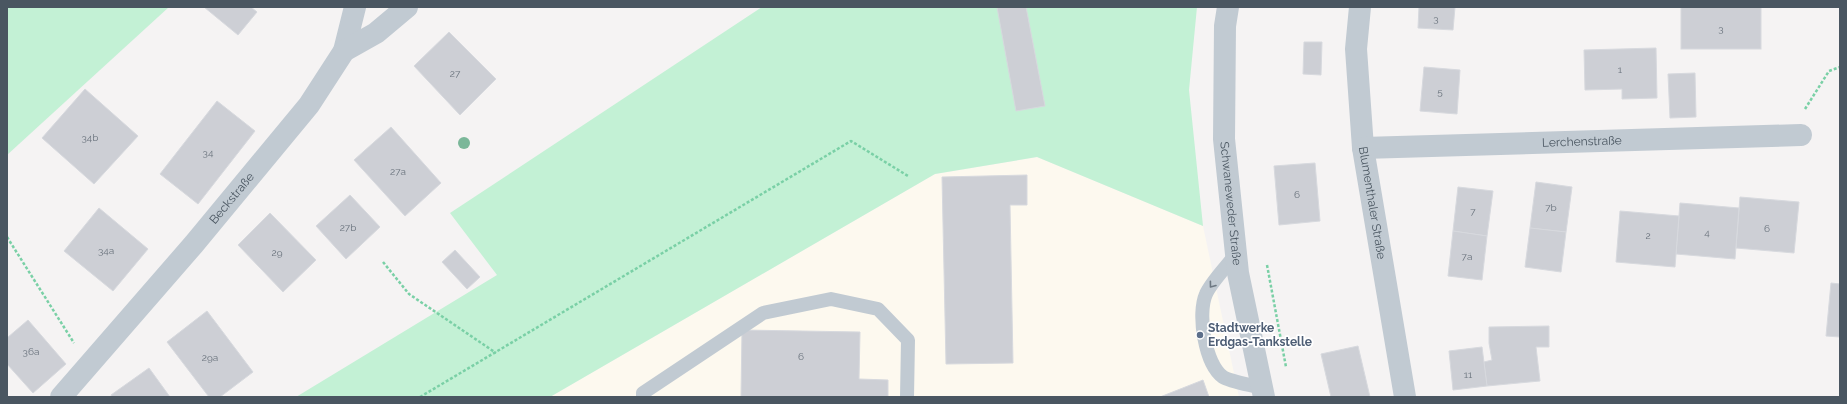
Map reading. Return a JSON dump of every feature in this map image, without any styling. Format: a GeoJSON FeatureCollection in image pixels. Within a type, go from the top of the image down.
{"type":"FeatureCollection","features":[{"type":"Feature","properties":{"kind":"street"},"geometry":{"type":"LineString","coordinates":[[344,52],[355,7]]}},
{"type":"Feature","properties":{"kind":"street","name":"Beckstraße"},"geometry":{"type":"LineString","coordinates":[[61,397],[194,244],[309,105],[344,52],[376,33],[407,7]]}},
{"type":"Feature","properties":{"kind":"street","name":"Schwaneweder Straße"},"geometry":{"type":"LineString","coordinates":[[1228,7],[1225,26],[1224,139],[1238,273],[1263,392]]}},
{"type":"Feature","properties":{"kind":"street","name":"Blumenthaler Straße"},"geometry":{"type":"LineString","coordinates":[[1360,7],[1356,49],[1363,148],[1405,397]]}},
{"type":"Feature","properties":{"kind":"street","name":"Lerchenstraße"},"geometry":{"type":"LineString","coordinates":[[1363,148],[1801,135]]}},
{"type":"Feature","properties":{"kind":"lane"},"geometry":{"type":"LineString","coordinates":[[1236,254],[1206,293],[1201,313],[1205,336],[1212,365],[1224,378],[1263,392]]}},
{"type":"Feature","properties":{"kind":"lane"},"geometry":{"type":"LineString","coordinates":[[642,397],[642,393],[763,313],[831,299],[878,309],[908,340],[907,397]]}},
{"type":"Feature","properties":{"kind":"path"},"geometry":{"type":"LineString","coordinates":[[1801,135],[1805,107],[1828,71],[1840,67]]}},
{"type":"Feature","properties":{"kind":"path"},"geometry":{"type":"LineString","coordinates":[[420,397],[851,141],[908,176]]}},
{"type":"Feature","properties":{"kind":"path"},"geometry":{"type":"LineString","coordinates":[[7,237],[88,366]]}},
{"type":"Feature","properties":{"kind":"path"},"geometry":{"type":"LineString","coordinates":[[383,262],[409,294],[496,353]]}},
{"type":"Feature","properties":{"kind":"path"},"geometry":{"type":"LineString","coordinates":[[1267,265],[1286,370]]}},
{"type":"Feature","properties":{"kind":"shaded area"},"geometry":{"type":"Polygon","coordinates":[[[1037,157],[1203,226],[1239,397],[550,397],[935,174],[1037,157]]]}},
{"type":"Feature","properties":{"kind":"green space"},"geometry":{"type":"Polygon","coordinates":[[[7,7],[169,7],[7,155],[7,7]]]}},
{"type":"Feature","properties":{"kind":"green space"},"geometry":{"type":"Polygon","coordinates":[[[762,7],[1197,7],[1189,90],[1203,226],[1037,157],[935,174],[550,397],[296,397],[497,275],[450,213],[762,7]]]}},
{"type":"Feature","properties":{"kind":"building"},"geometry":{"type":"Polygon","coordinates":[[[204,7],[251,7],[257,12],[238,35],[204,7]]]}},
{"type":"Feature","properties":{"kind":"building"},"geometry":{"type":"Polygon","coordinates":[[[997,7],[1026,7],[1045,106],[1016,111],[997,7]]]}},
{"type":"Feature","properties":{"kind":"building"},"geometry":{"type":"Polygon","coordinates":[[[1419,7],[1455,7],[1453,30],[1418,28],[1419,7]]]}},
{"type":"Feature","properties":{"kind":"building"},"geometry":{"type":"Polygon","coordinates":[[[1681,7],[1761,7],[1761,49],[1681,49],[1681,7]]]}},
{"type":"Feature","properties":{"kind":"building"},"geometry":{"type":"Polygon","coordinates":[[[449,32],[496,79],[460,115],[414,66],[449,32]]]}},
{"type":"Feature","properties":{"kind":"building"},"geometry":{"type":"Polygon","coordinates":[[[1304,42],[1322,42],[1321,75],[1303,74],[1304,42]]]}},
{"type":"Feature","properties":{"kind":"building"},"geometry":{"type":"Polygon","coordinates":[[[1656,48],[1657,98],[1622,99],[1622,89],[1585,90],[1584,50],[1656,48]]]}},
{"type":"Feature","properties":{"kind":"building"},"geometry":{"type":"Polygon","coordinates":[[[1424,67],[1460,70],[1457,114],[1420,111],[1424,67]]]}},
{"type":"Feature","properties":{"kind":"building"},"geometry":{"type":"Polygon","coordinates":[[[1695,73],[1696,117],[1670,118],[1668,74],[1695,73]]]}},
{"type":"Feature","properties":{"kind":"building"},"geometry":{"type":"Polygon","coordinates":[[[85,89],[138,136],[94,184],[42,138],[85,89]]]}},
{"type":"Feature","properties":{"kind":"building"},"geometry":{"type":"Polygon","coordinates":[[[217,101],[255,131],[198,204],[160,174],[217,101]]]}},
{"type":"Feature","properties":{"kind":"building"},"geometry":{"type":"Polygon","coordinates":[[[391,127],[441,183],[405,216],[354,160],[391,127]]]}},
{"type":"Feature","properties":{"kind":"building"},"geometry":{"type":"Polygon","coordinates":[[[1315,163],[1320,221],[1279,225],[1274,166],[1315,163]]]}},
{"type":"Feature","properties":{"kind":"building"},"geometry":{"type":"Polygon","coordinates":[[[1027,175],[1027,205],[1010,205],[1013,363],[946,364],[942,177],[1027,175]]]}},
{"type":"Feature","properties":{"kind":"building"},"geometry":{"type":"Polygon","coordinates":[[[1536,182],[1572,187],[1566,232],[1530,228],[1536,182]]]}},
{"type":"Feature","properties":{"kind":"building"},"geometry":{"type":"Polygon","coordinates":[[[1458,187],[1493,191],[1487,236],[1453,231],[1458,187]]]}},
{"type":"Feature","properties":{"kind":"building"},"geometry":{"type":"Polygon","coordinates":[[[350,195],[380,227],[346,259],[316,226],[350,195]]]}},
{"type":"Feature","properties":{"kind":"building"},"geometry":{"type":"Polygon","coordinates":[[[1740,197],[1799,202],[1794,253],[1736,248],[1740,197]]]}},
{"type":"Feature","properties":{"kind":"building"},"geometry":{"type":"Polygon","coordinates":[[[1680,203],[1739,208],[1735,259],[1676,254],[1680,203]]]}},
{"type":"Feature","properties":{"kind":"building"},"geometry":{"type":"Polygon","coordinates":[[[99,208],[148,249],[113,291],[64,251],[99,208]]]}},
{"type":"Feature","properties":{"kind":"building"},"geometry":{"type":"Polygon","coordinates":[[[1620,211],[1679,216],[1675,267],[1616,262],[1620,211]]]}},
{"type":"Feature","properties":{"kind":"building"},"geometry":{"type":"Polygon","coordinates":[[[270,213],[316,260],[283,292],[238,245],[270,213]]]}},
{"type":"Feature","properties":{"kind":"building"},"geometry":{"type":"Polygon","coordinates":[[[1530,228],[1566,232],[1561,272],[1525,267],[1530,228]]]}},
{"type":"Feature","properties":{"kind":"building"},"geometry":{"type":"Polygon","coordinates":[[[1453,231],[1487,236],[1482,280],[1448,276],[1453,231]]]}},
{"type":"Feature","properties":{"kind":"building"},"geometry":{"type":"Polygon","coordinates":[[[455,250],[480,277],[467,289],[442,262],[455,250]]]}},
{"type":"Feature","properties":{"kind":"building"},"geometry":{"type":"Polygon","coordinates":[[[1831,283],[1840,284],[1840,337],[1826,336],[1831,283]]]}},
{"type":"Feature","properties":{"kind":"building"},"geometry":{"type":"Polygon","coordinates":[[[207,311],[253,372],[220,397],[209,397],[167,342],[207,311]]]}},
{"type":"Feature","properties":{"kind":"building"},"geometry":{"type":"Polygon","coordinates":[[[28,320],[66,364],[33,393],[7,364],[7,338],[28,320]]]}},
{"type":"Feature","properties":{"kind":"building"},"geometry":{"type":"Polygon","coordinates":[[[1549,326],[1549,347],[1536,347],[1540,381],[1487,386],[1484,362],[1492,360],[1489,343],[1489,327],[1549,326]]]}},
{"type":"Feature","properties":{"kind":"building"},"geometry":{"type":"Polygon","coordinates":[[[742,330],[860,332],[859,379],[888,380],[888,397],[741,397],[742,330]]]}},
{"type":"Feature","properties":{"kind":"building"},"geometry":{"type":"Polygon","coordinates":[[[1358,346],[1370,397],[1331,397],[1321,354],[1358,346]]]}},
{"type":"Feature","properties":{"kind":"building"},"geometry":{"type":"Polygon","coordinates":[[[1482,347],[1487,386],[1453,390],[1449,351],[1482,347]]]}},
{"type":"Feature","properties":{"kind":"building"},"geometry":{"type":"Polygon","coordinates":[[[149,368],[170,397],[112,397],[111,395],[149,368]]]}},
{"type":"Feature","properties":{"kind":"building"},"geometry":{"type":"Polygon","coordinates":[[[1203,380],[1209,397],[1160,397],[1203,380]]]}},
{"type":"Feature","properties":{"kind":"place","name":"Stadtwerke Erdgas-Tankstelle"},"geometry":{"type":"Point","coordinates":[1200,335]}}]}
